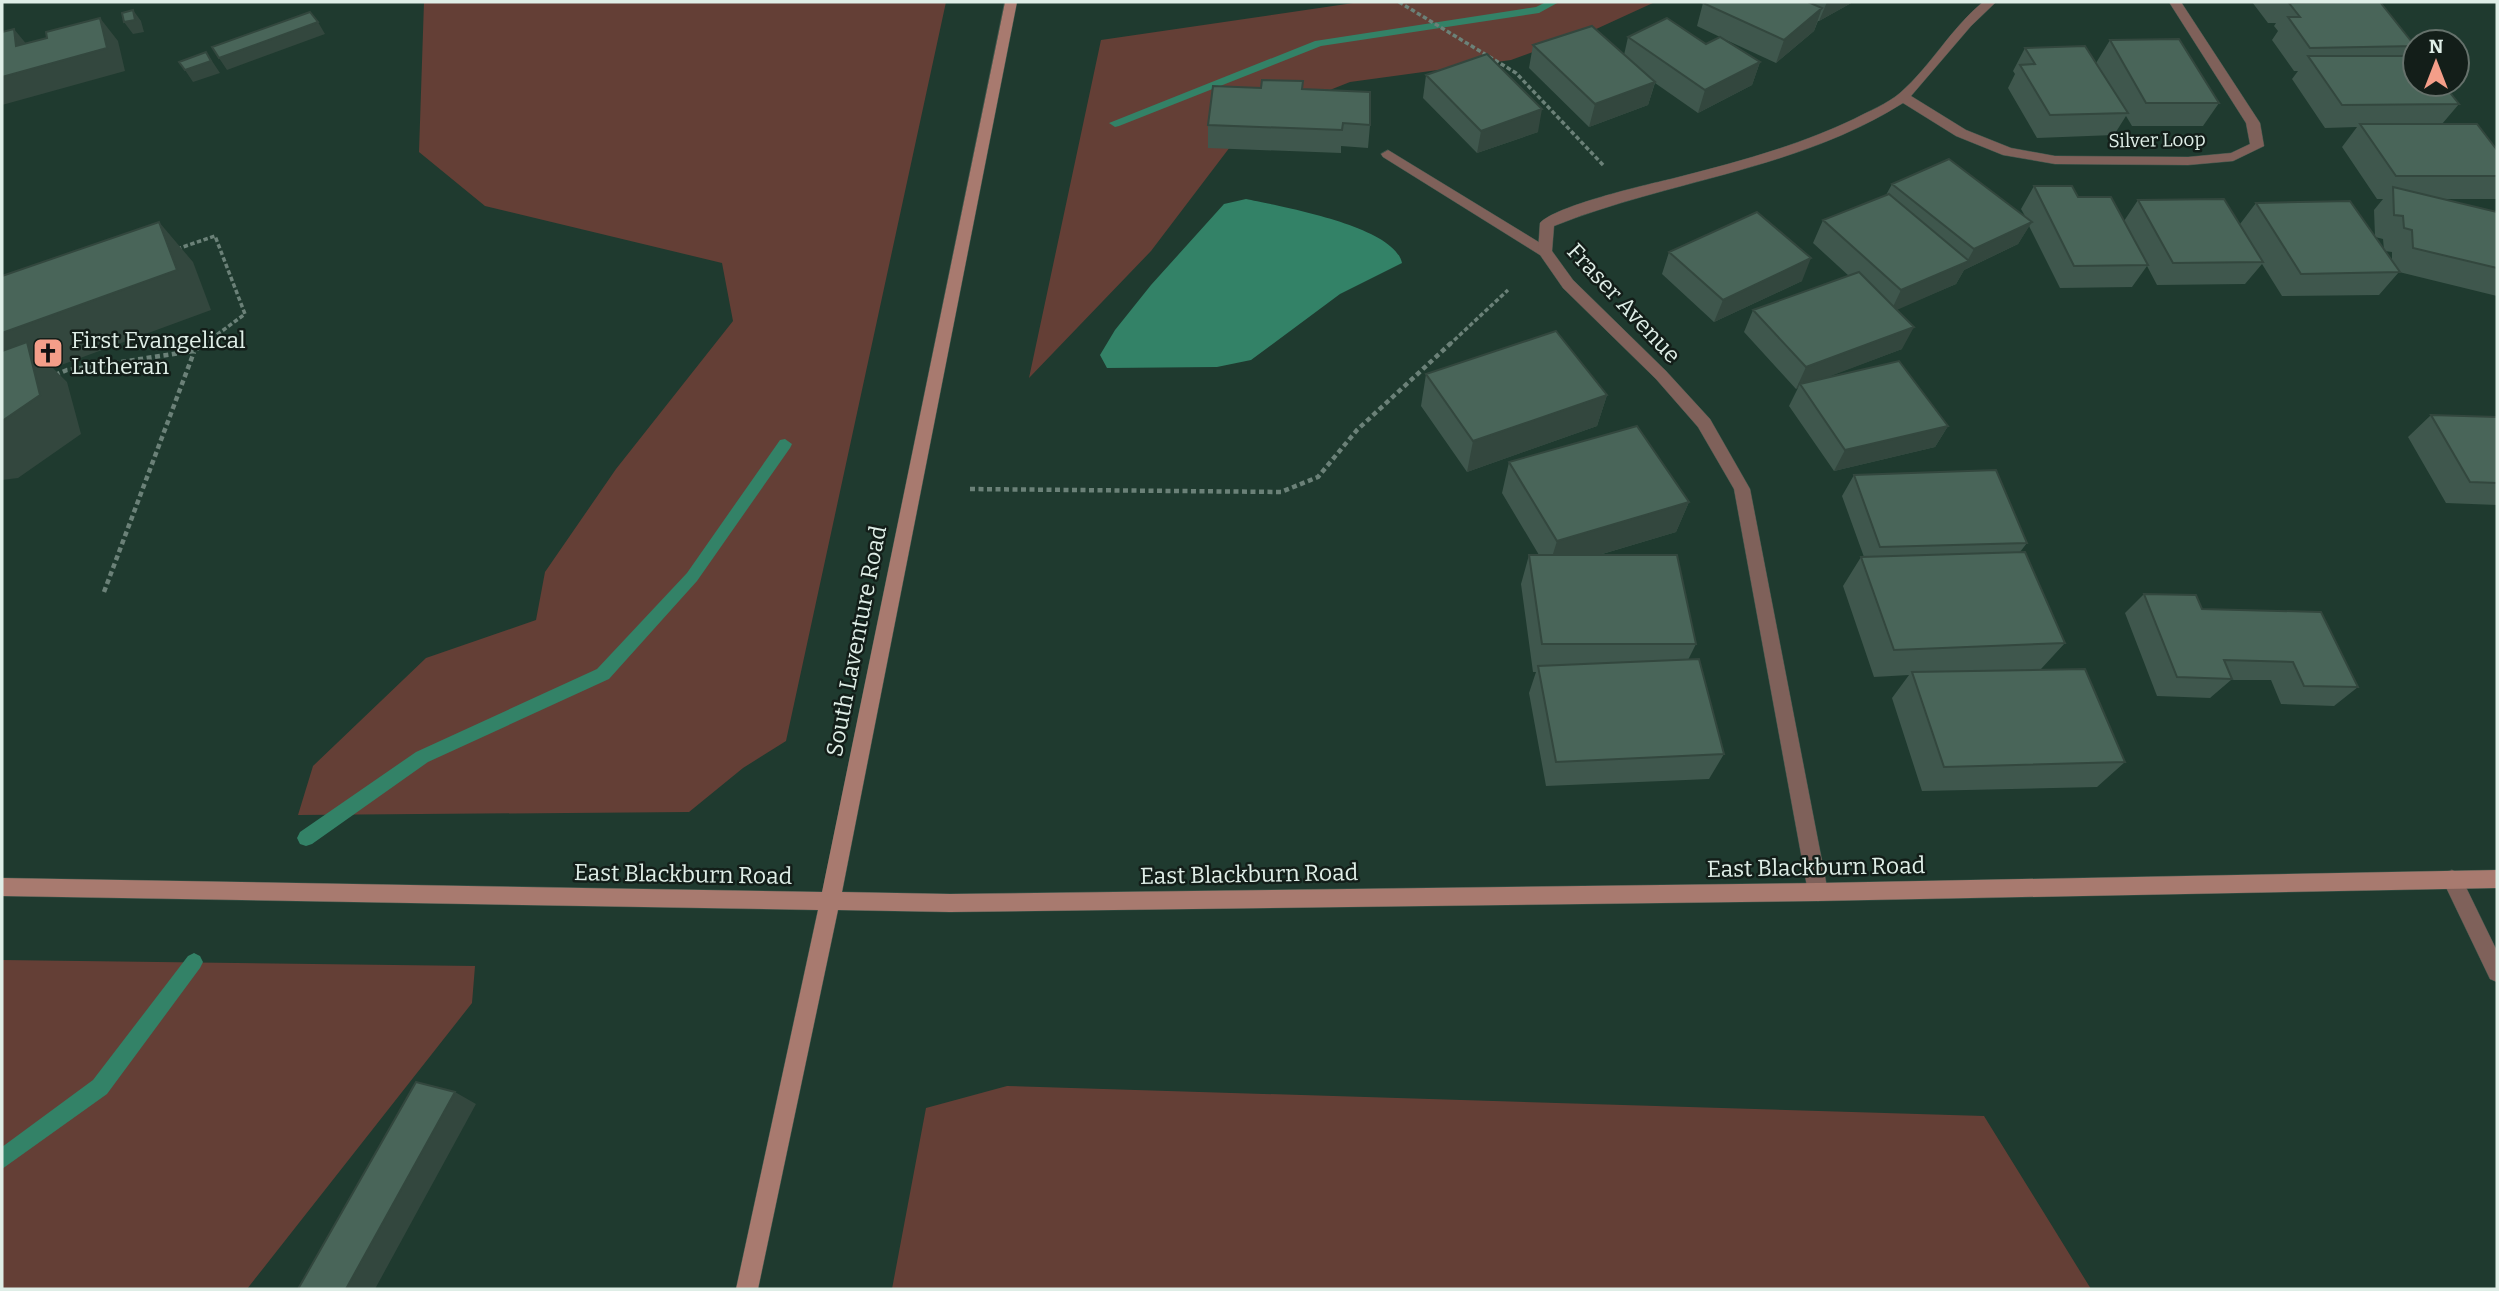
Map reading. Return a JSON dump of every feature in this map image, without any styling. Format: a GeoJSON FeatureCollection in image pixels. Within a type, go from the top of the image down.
{"type":"FeatureCollection","features":[{"type":"Feature","properties":{"kind":"street","name":"South Laventure Road"},"geometry":{"type":"LineString","coordinates":[[747,1289],[830,901],[1011,2]]}},
{"type":"Feature","properties":{"kind":"street","name":"Fraser Avenue"},"geometry":{"type":"LineString","coordinates":[[1818,892],[1742,489],[1704,423],[1661,376],[1568,284],[1545,252],[1547,223],[1587,205],[1779,156],[1848,128],[1903,97],[1990,2]]}},
{"type":"Feature","properties":{"kind":"street","name":"Silver Loop"},"geometry":{"type":"LineString","coordinates":[[1903,97],[1961,133],[2008,152],[2043,158],[2188,161],[2233,157],[2257,146],[2253,123],[2175,2]]}},
{"type":"Feature","properties":{"kind":"street"},"geometry":{"type":"LineString","coordinates":[[1388,154],[1545,252]]}},
{"type":"Feature","properties":{"kind":"street"},"geometry":{"type":"LineString","coordinates":[[2452,879],[2497,972]]}},
{"type":"Feature","properties":{"kind":"street","name":"East Blackburn Road"},"geometry":{"type":"LineString","coordinates":[[2,887],[950,903],[1818,892],[2497,879]]}},
{"type":"Feature","properties":{"kind":"path"},"geometry":{"type":"LineString","coordinates":[[1399,2],[1516,73],[1604,166]]}},
{"type":"Feature","properties":{"kind":"path"},"geometry":{"type":"LineString","coordinates":[[47,378],[67,370],[194,351],[245,314],[215,236],[165,254]]}},
{"type":"Feature","properties":{"kind":"path"},"geometry":{"type":"LineString","coordinates":[[970,489],[1281,492],[1318,477],[1357,430],[1508,290]]}},
{"type":"Feature","properties":{"kind":"path"},"geometry":{"type":"LineString","coordinates":[[104,592],[194,351]]}},
{"type":"Feature","properties":{"kind":"shaded area"},"geometry":{"type":"Polygon","coordinates":[[[424,2],[946,2],[786,741],[743,768],[689,812],[298,815],[313,766],[426,658],[536,620],[545,572],[616,469],[733,321],[722,263],[485,206],[419,152],[424,2]]]}},
{"type":"Feature","properties":{"kind":"shaded area"},"geometry":{"type":"Polygon","coordinates":[[[1360,2],[1655,2],[1594,30],[1511,60],[1350,82],[1249,122],[1151,251],[1029,378],[1101,40],[1360,2]]]}},
{"type":"Feature","properties":{"kind":"shaded area"},"geometry":{"type":"Polygon","coordinates":[[[1246,199],[1358,228],[1379,238],[1395,250],[1402,263],[1340,294],[1251,360],[1217,367],[1107,368],[1100,355],[1115,330],[1151,285],[1224,204],[1246,199]]]}},
{"type":"Feature","properties":{"kind":"shaded area"},"geometry":{"type":"Polygon","coordinates":[[[2,960],[475,966],[472,1003],[247,1289],[2,1289],[2,960]]]}},
{"type":"Feature","properties":{"kind":"shaded area"},"geometry":{"type":"Polygon","coordinates":[[[1007,1086],[1984,1116],[2091,1289],[892,1289],[926,1108],[1007,1086]]]}},
{"type":"Feature","properties":{"kind":"building"},"geometry":{"type":"Polygon","coordinates":[[[1808,2],[1822,8],[1784,40],[1703,3],[1808,2]]]}},
{"type":"Feature","properties":{"kind":"building"},"geometry":{"type":"Polygon","coordinates":[[[2380,2],[2401,28],[2401,46],[2310,48],[2288,17],[2300,17],[2289,3],[2380,2]]]}},
{"type":"Feature","properties":{"kind":"building"},"geometry":{"type":"Polygon","coordinates":[[[133,10],[135,20],[124,22],[122,13],[133,10]]]}},
{"type":"Feature","properties":{"kind":"building"},"geometry":{"type":"Polygon","coordinates":[[[310,12],[318,22],[219,58],[212,47],[310,12]]]}},
{"type":"Feature","properties":{"kind":"building"},"geometry":{"type":"Polygon","coordinates":[[[100,18],[107,48],[2,77],[2,32],[14,29],[16,46],[47,38],[46,32],[100,18]]]}},
{"type":"Feature","properties":{"kind":"building"},"geometry":{"type":"Polygon","coordinates":[[[1667,18],[1706,44],[1720,37],[1760,62],[1705,90],[1628,37],[1667,18]]]}},
{"type":"Feature","properties":{"kind":"building"},"geometry":{"type":"Polygon","coordinates":[[[1592,26],[1655,82],[1595,104],[1533,45],[1592,26]]]}},
{"type":"Feature","properties":{"kind":"building"},"geometry":{"type":"Polygon","coordinates":[[[2179,39],[2219,103],[2146,103],[2110,40],[2179,39]]]}},
{"type":"Feature","properties":{"kind":"building"},"geometry":{"type":"Polygon","coordinates":[[[2085,46],[2128,113],[2050,115],[2020,65],[2035,64],[2025,48],[2085,46]]]}},
{"type":"Feature","properties":{"kind":"building"},"geometry":{"type":"Polygon","coordinates":[[[206,52],[211,61],[185,70],[179,62],[206,52]]]}},
{"type":"Feature","properties":{"kind":"building"},"geometry":{"type":"Polygon","coordinates":[[[1487,54],[1542,109],[1481,131],[1426,75],[1487,54]]]}},
{"type":"Feature","properties":{"kind":"building"},"geometry":{"type":"Polygon","coordinates":[[[2308,56],[2401,56],[2401,98],[2454,98],[2459,104],[2342,105],[2308,56]]]}},
{"type":"Feature","properties":{"kind":"building"},"geometry":{"type":"Polygon","coordinates":[[[1262,80],[1303,81],[1302,89],[1370,92],[1370,125],[1343,123],[1342,130],[1208,125],[1213,86],[1261,88],[1262,80]]]}},
{"type":"Feature","properties":{"kind":"building"},"geometry":{"type":"Polygon","coordinates":[[[2360,124],[2477,124],[2497,150],[2497,176],[2396,176],[2360,124]]]}},
{"type":"Feature","properties":{"kind":"building"},"geometry":{"type":"Polygon","coordinates":[[[1949,159],[2032,222],[1974,249],[1892,184],[1949,159]]]}},
{"type":"Feature","properties":{"kind":"building"},"geometry":{"type":"Polygon","coordinates":[[[2034,186],[2072,186],[2078,197],[2111,197],[2148,265],[2074,266],[2034,186]]]}},
{"type":"Feature","properties":{"kind":"building"},"geometry":{"type":"Polygon","coordinates":[[[2393,187],[2497,212],[2497,268],[2413,248],[2412,230],[2404,228],[2403,216],[2394,215],[2393,187]]]}},
{"type":"Feature","properties":{"kind":"building"},"geometry":{"type":"Polygon","coordinates":[[[1889,194],[1969,261],[1901,290],[1823,220],[1889,194]]]}},
{"type":"Feature","properties":{"kind":"building"},"geometry":{"type":"Polygon","coordinates":[[[2224,199],[2263,262],[2173,263],[2138,200],[2224,199]]]}},
{"type":"Feature","properties":{"kind":"building"},"geometry":{"type":"Polygon","coordinates":[[[2350,201],[2400,272],[2301,274],[2256,203],[2350,201]]]}},
{"type":"Feature","properties":{"kind":"building"},"geometry":{"type":"Polygon","coordinates":[[[1757,212],[1811,258],[1723,300],[1669,252],[1757,212]]]}},
{"type":"Feature","properties":{"kind":"building"},"geometry":{"type":"Polygon","coordinates":[[[159,222],[177,270],[2,333],[2,276],[159,222]]]}},
{"type":"Feature","properties":{"kind":"building"},"geometry":{"type":"Polygon","coordinates":[[[1859,272],[1914,327],[1806,367],[1753,310],[1859,272]]]}},
{"type":"Feature","properties":{"kind":"building"},"geometry":{"type":"Polygon","coordinates":[[[1556,331],[1607,395],[1473,441],[1426,374],[1556,331]]]}},
{"type":"Feature","properties":{"kind":"building"},"geometry":{"type":"Polygon","coordinates":[[[27,342],[40,395],[2,421],[2,351],[27,342]]]}},
{"type":"Feature","properties":{"kind":"building"},"geometry":{"type":"Polygon","coordinates":[[[1899,361],[1948,426],[1845,450],[1800,384],[1899,361]]]}},
{"type":"Feature","properties":{"kind":"building"},"geometry":{"type":"Polygon","coordinates":[[[2431,415],[2497,417],[2497,483],[2470,482],[2431,415]]]}},
{"type":"Feature","properties":{"kind":"building"},"geometry":{"type":"Polygon","coordinates":[[[1637,426],[1689,502],[1557,541],[1509,462],[1637,426]]]}},
{"type":"Feature","properties":{"kind":"building"},"geometry":{"type":"Polygon","coordinates":[[[1996,470],[2027,543],[1880,547],[1854,475],[1996,470]]]}},
{"type":"Feature","properties":{"kind":"building"},"geometry":{"type":"Polygon","coordinates":[[[2025,552],[2065,643],[1894,650],[1861,557],[2025,552]]]}},
{"type":"Feature","properties":{"kind":"building"},"geometry":{"type":"Polygon","coordinates":[[[1529,555],[1677,555],[1696,644],[1542,644],[1529,555]]]}},
{"type":"Feature","properties":{"kind":"building"},"geometry":{"type":"Polygon","coordinates":[[[2144,594],[2196,595],[2202,609],[2321,612],[2358,687],[2304,686],[2293,662],[2224,660],[2232,679],[2177,677],[2144,594]]]}},
{"type":"Feature","properties":{"kind":"building"},"geometry":{"type":"Polygon","coordinates":[[[1699,659],[1724,754],[1556,762],[1538,666],[1699,659]]]}},
{"type":"Feature","properties":{"kind":"building"},"geometry":{"type":"Polygon","coordinates":[[[2085,669],[2125,762],[1944,767],[1912,672],[2085,669]]]}},
{"type":"Feature","properties":{"kind":"building"},"geometry":{"type":"Polygon","coordinates":[[[416,1082],[455,1092],[346,1289],[298,1289],[416,1082]]]}},
{"type":"Feature","properties":{"kind":"waterway"},"geometry":{"type":"LineString","coordinates":[[1115,123],[1319,43],[1539,10],[1554,2]]}},
{"type":"Feature","properties":{"kind":"waterway"},"geometry":{"type":"LineString","coordinates":[[306,838],[422,757],[603,674],[692,577],[785,444]]}},
{"type":"Feature","properties":{"kind":"waterway"},"geometry":{"type":"LineString","coordinates":[[2,1159],[100,1087],[194,962]]}},
{"type":"Feature","properties":{"kind":"place","name":"First Evangelical Lutheran"},"geometry":{"type":"Point","coordinates":[48,353]}}]}
